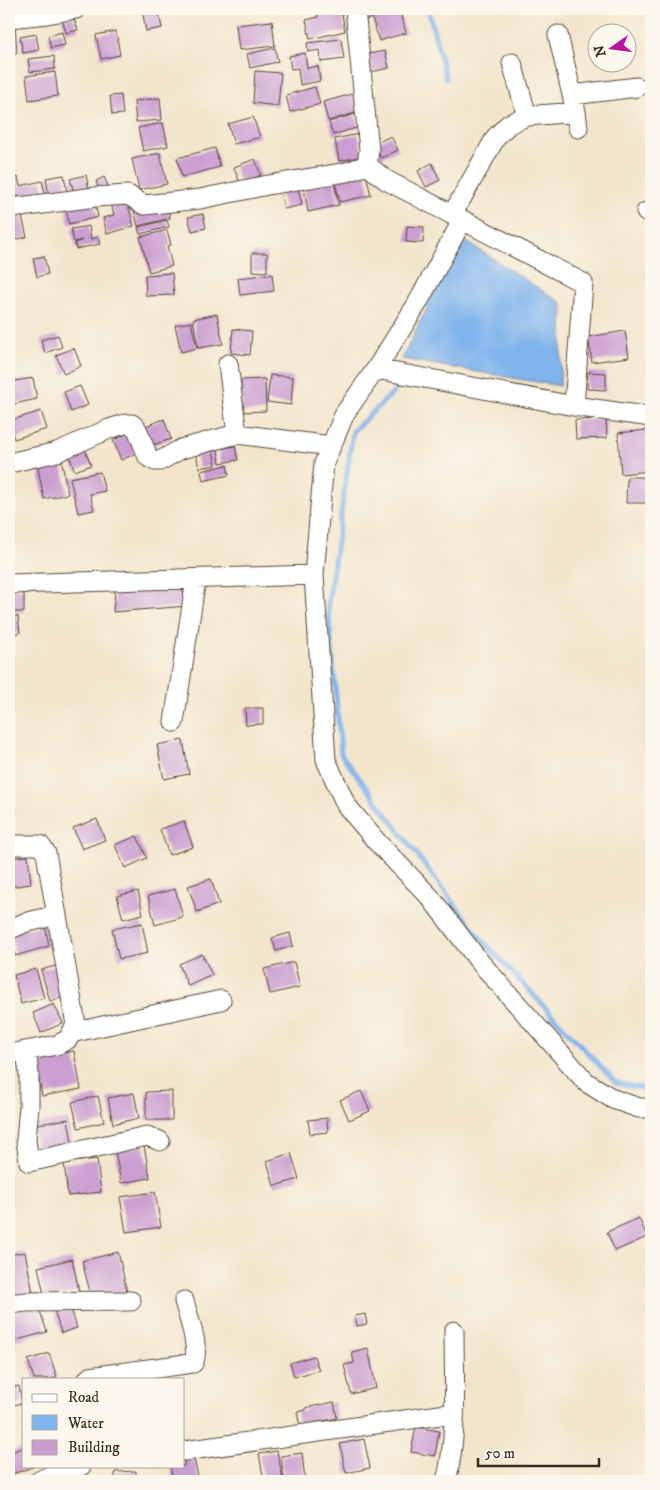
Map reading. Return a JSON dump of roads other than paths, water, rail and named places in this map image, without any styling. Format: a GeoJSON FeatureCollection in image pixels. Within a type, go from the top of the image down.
{"type":"FeatureCollection","features":[{"type":"Feature","properties":{"kind":"street"},"geometry":{"type":"LineString","coordinates":[[9,18],[76,9]]}},
{"type":"Feature","properties":{"kind":"street"},"geometry":{"type":"LineString","coordinates":[[355,9],[369,150],[367,165]]}},
{"type":"Feature","properties":{"kind":"street"},"geometry":{"type":"LineString","coordinates":[[558,35],[575,111]]}},
{"type":"Feature","properties":{"kind":"street"},"geometry":{"type":"LineString","coordinates":[[512,63],[527,116]]}},
{"type":"Feature","properties":{"kind":"street"},"geometry":{"type":"LineString","coordinates":[[637,87],[575,111],[527,116],[509,124],[496,136],[417,304],[376,369],[345,413],[331,446],[324,463],[314,575],[326,760],[346,805],[377,842],[430,897],[479,962],[586,1082],[613,1099],[639,1108],[651,1108]]}},
{"type":"Feature","properties":{"kind":"street"},"geometry":{"type":"LineString","coordinates":[[9,207],[128,195],[144,205],[200,199],[268,184],[347,172],[367,165]]}},
{"type":"Feature","properties":{"kind":"street"},"geometry":{"type":"LineString","coordinates":[[367,165],[386,180],[583,282],[574,406]]}},
{"type":"Feature","properties":{"kind":"street"},"geometry":{"type":"LineString","coordinates":[[228,364],[237,434]]}},
{"type":"Feature","properties":{"kind":"street"},"geometry":{"type":"LineString","coordinates":[[376,369],[574,406],[651,417]]}},
{"type":"Feature","properties":{"kind":"street"},"geometry":{"type":"LineString","coordinates":[[9,462],[57,452],[125,424],[132,424],[137,429],[148,457],[155,461],[160,461],[181,449],[237,434],[331,446]]}},
{"type":"Feature","properties":{"kind":"street"},"geometry":{"type":"LineString","coordinates":[[9,584],[314,575]]}},
{"type":"Feature","properties":{"kind":"street"},"geometry":{"type":"LineString","coordinates":[[174,722],[196,578]]}},
{"type":"Feature","properties":{"kind":"street"},"geometry":{"type":"LineString","coordinates":[[9,845],[40,845],[46,853],[76,1025],[68,1039],[57,1045],[17,1052],[29,1074],[26,1140],[29,1162],[147,1136],[160,1141]]}},
{"type":"Feature","properties":{"kind":"street"},"geometry":{"type":"LineString","coordinates":[[9,930],[57,915]]}},
{"type":"Feature","properties":{"kind":"street"},"geometry":{"type":"LineString","coordinates":[[71,1033],[221,1000]]}},
{"type":"Feature","properties":{"kind":"street"},"geometry":{"type":"LineString","coordinates":[[9,1304],[26,1302],[131,1301]]}},
{"type":"Feature","properties":{"kind":"street"},"geometry":{"type":"LineString","coordinates":[[89,1378],[194,1364],[196,1359],[195,1344],[184,1301]]}},
{"type":"Feature","properties":{"kind":"street"},"geometry":{"type":"LineString","coordinates":[[446,1481],[449,1470],[454,1413],[454,1331]]}},
{"type":"Feature","properties":{"kind":"street"},"geometry":{"type":"LineString","coordinates":[[185,1451],[454,1413]]}},
{"type":"Feature","properties":{"kind":"street"},"geometry":{"type":"LineString","coordinates":[[39,1481],[75,1468]]}},
{"type":"Feature","properties":{"kind":"water"},"geometry":{"type":"Polygon","coordinates":[[[461,238],[563,304],[560,386],[402,359],[461,238]]]}},
{"type":"Feature","properties":{"kind":"waterway"},"geometry":{"type":"LineString","coordinates":[[428,9],[446,79]]}},
{"type":"Feature","properties":{"kind":"waterway"},"geometry":{"type":"LineString","coordinates":[[398,388],[353,431],[328,604],[341,754],[480,938],[616,1083],[651,1090]]}}]}
